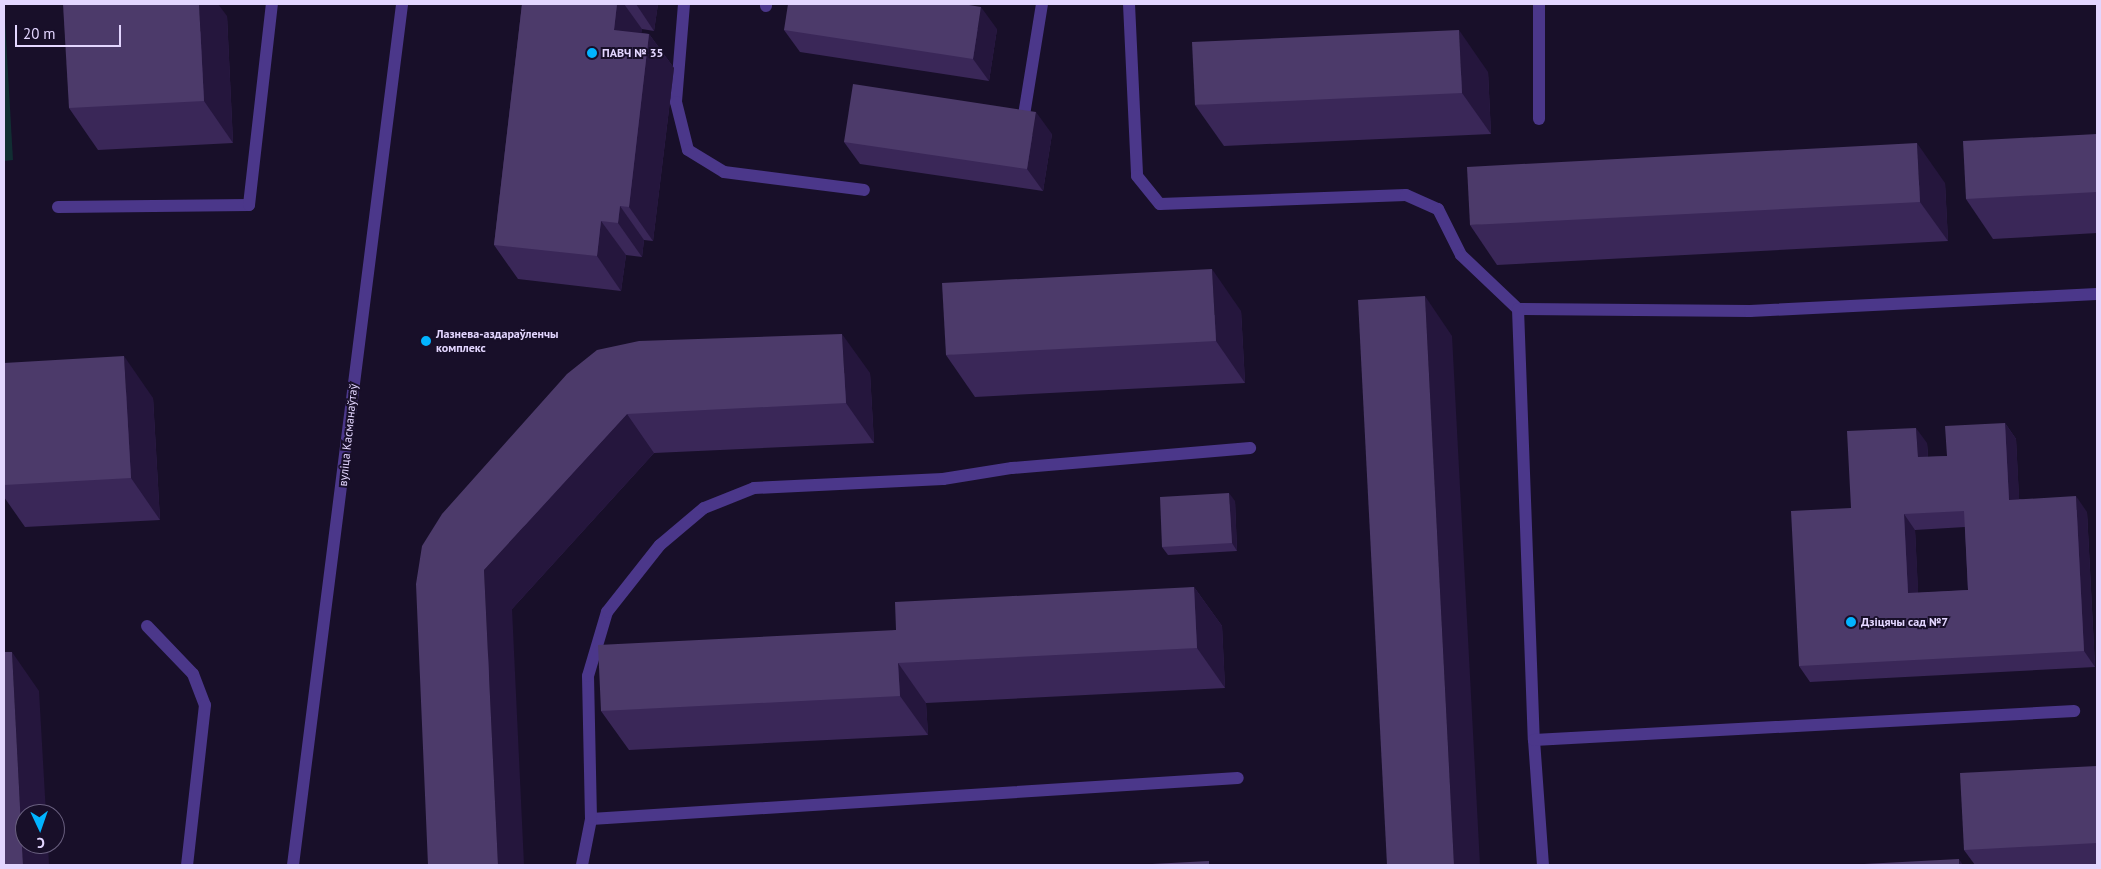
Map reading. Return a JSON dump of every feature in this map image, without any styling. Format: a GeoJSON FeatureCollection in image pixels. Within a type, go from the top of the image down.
{"type":"FeatureCollection","features":[{"type":"Feature","properties":{"kind":"street"},"geometry":{"type":"LineString","coordinates":[[58,208],[249,205],[272,4]]}},
{"type":"Feature","properties":{"kind":"street","name":"вуліца Касманаўтаў"},"geometry":{"type":"LineString","coordinates":[[293,865],[402,4]]}},
{"type":"Feature","properties":{"kind":"street"},"geometry":{"type":"LineString","coordinates":[[684,4],[676,102],[688,150],[724,172],[864,190]]}},
{"type":"Feature","properties":{"kind":"street"},"geometry":{"type":"LineString","coordinates":[[1024,116],[1042,4]]}},
{"type":"Feature","properties":{"kind":"street"},"geometry":{"type":"LineString","coordinates":[[1129,4],[1137,176],[1160,204],[1406,195],[1438,208],[1461,255],[1518,308],[1750,311],[2097,294]]}},
{"type":"Feature","properties":{"kind":"street"},"geometry":{"type":"LineString","coordinates":[[1539,4],[1539,119]]}},
{"type":"Feature","properties":{"kind":"street"},"geometry":{"type":"LineString","coordinates":[[1518,308],[1534,740],[1543,865]]}},
{"type":"Feature","properties":{"kind":"street"},"geometry":{"type":"LineString","coordinates":[[582,865],[591,819],[588,676],[607,612],[660,545],[704,508],[754,488],[943,479],[1012,468],[1250,448]]}},
{"type":"Feature","properties":{"kind":"street"},"geometry":{"type":"LineString","coordinates":[[147,626],[194,674],[205,705],[187,865]]}},
{"type":"Feature","properties":{"kind":"street"},"geometry":{"type":"LineString","coordinates":[[1534,740],[2074,711]]}},
{"type":"Feature","properties":{"kind":"street"},"geometry":{"type":"LineString","coordinates":[[591,819],[1238,778]]}},
{"type":"Feature","properties":{"kind":"green space"},"geometry":{"type":"Polygon","coordinates":[[[4,4],[13,160],[4,161],[4,4]]]}},
{"type":"Feature","properties":{"kind":"building"},"geometry":{"type":"Polygon","coordinates":[[[63,4],[199,4],[204,101],[69,108],[63,4]]]}},
{"type":"Feature","properties":{"kind":"building"},"geometry":{"type":"Polygon","coordinates":[[[522,4],[617,4],[614,30],[649,34],[629,207],[620,206],[618,223],[601,221],[597,256],[494,245],[522,4]]]}},
{"type":"Feature","properties":{"kind":"building"},"geometry":{"type":"Polygon","coordinates":[[[788,4],[963,4],[981,7],[973,59],[784,30],[788,4]]]}},
{"type":"Feature","properties":{"kind":"building"},"geometry":{"type":"Polygon","coordinates":[[[1459,30],[1462,93],[1195,105],[1192,42],[1459,30]]]}},
{"type":"Feature","properties":{"kind":"building"},"geometry":{"type":"Polygon","coordinates":[[[853,84],[1036,112],[1027,169],[844,142],[853,84]]]}},
{"type":"Feature","properties":{"kind":"building"},"geometry":{"type":"Polygon","coordinates":[[[2097,134],[2097,192],[1966,199],[1963,141],[2097,134]]]}},
{"type":"Feature","properties":{"kind":"building"},"geometry":{"type":"Polygon","coordinates":[[[1917,143],[1920,202],[1470,225],[1467,167],[1917,143]]]}},
{"type":"Feature","properties":{"kind":"building"},"geometry":{"type":"Polygon","coordinates":[[[1212,269],[1216,341],[946,355],[942,283],[1212,269]]]}},
{"type":"Feature","properties":{"kind":"building"},"geometry":{"type":"Polygon","coordinates":[[[1425,296],[1454,865],[1387,865],[1358,300],[1425,296]]]}},
{"type":"Feature","properties":{"kind":"building"},"geometry":{"type":"Polygon","coordinates":[[[842,334],[846,403],[627,414],[484,570],[498,865],[428,865],[416,584],[422,546],[442,514],[567,374],[597,350],[639,341],[842,334]]]}},
{"type":"Feature","properties":{"kind":"building"},"geometry":{"type":"Polygon","coordinates":[[[124,356],[131,478],[4,485],[4,363],[124,356]]]}},
{"type":"Feature","properties":{"kind":"building"},"geometry":{"type":"Polygon","coordinates":[[[2005,423],[2009,500],[2076,496],[2084,651],[1799,666],[1791,511],[1851,508],[1847,431],[1916,428],[1918,457],[1947,456],[1945,426],[2005,423]],[[1964,511],[1904,514],[1908,593],[1968,590],[1964,511]]]}},
{"type":"Feature","properties":{"kind":"building"},"geometry":{"type":"Polygon","coordinates":[[[1229,493],[1232,543],[1162,547],[1160,497],[1229,493]]]}},
{"type":"Feature","properties":{"kind":"building"},"geometry":{"type":"Polygon","coordinates":[[[1194,587],[1197,648],[898,663],[900,696],[601,711],[598,645],[896,630],[895,602],[1194,587]]]}},
{"type":"Feature","properties":{"kind":"building"},"geometry":{"type":"Polygon","coordinates":[[[4,652],[12,652],[20,804],[15,804],[15,854],[22,854],[23,865],[4,865],[4,652]]]}},
{"type":"Feature","properties":{"kind":"building"},"geometry":{"type":"Polygon","coordinates":[[[2097,766],[2097,843],[1964,850],[1960,773],[2097,766]]]}},
{"type":"Feature","properties":{"kind":"building"},"geometry":{"type":"Polygon","coordinates":[[[1959,859],[1959,865],[1845,865],[1959,859]]]}},
{"type":"Feature","properties":{"kind":"building"},"geometry":{"type":"Polygon","coordinates":[[[1209,861],[1209,865],[1133,865],[1209,861]]]}},
{"type":"Feature","properties":{"kind":"place","name":"ПАВЧ № 35"},"geometry":{"type":"Point","coordinates":[592,53]}},
{"type":"Feature","properties":{"kind":"place","name":"Лазнева-аздараўленчы комплекс"},"geometry":{"type":"Point","coordinates":[426,341]}},
{"type":"Feature","properties":{"kind":"place","name":"Дзіцячы сад №7"},"geometry":{"type":"Point","coordinates":[1851,622]}}]}
